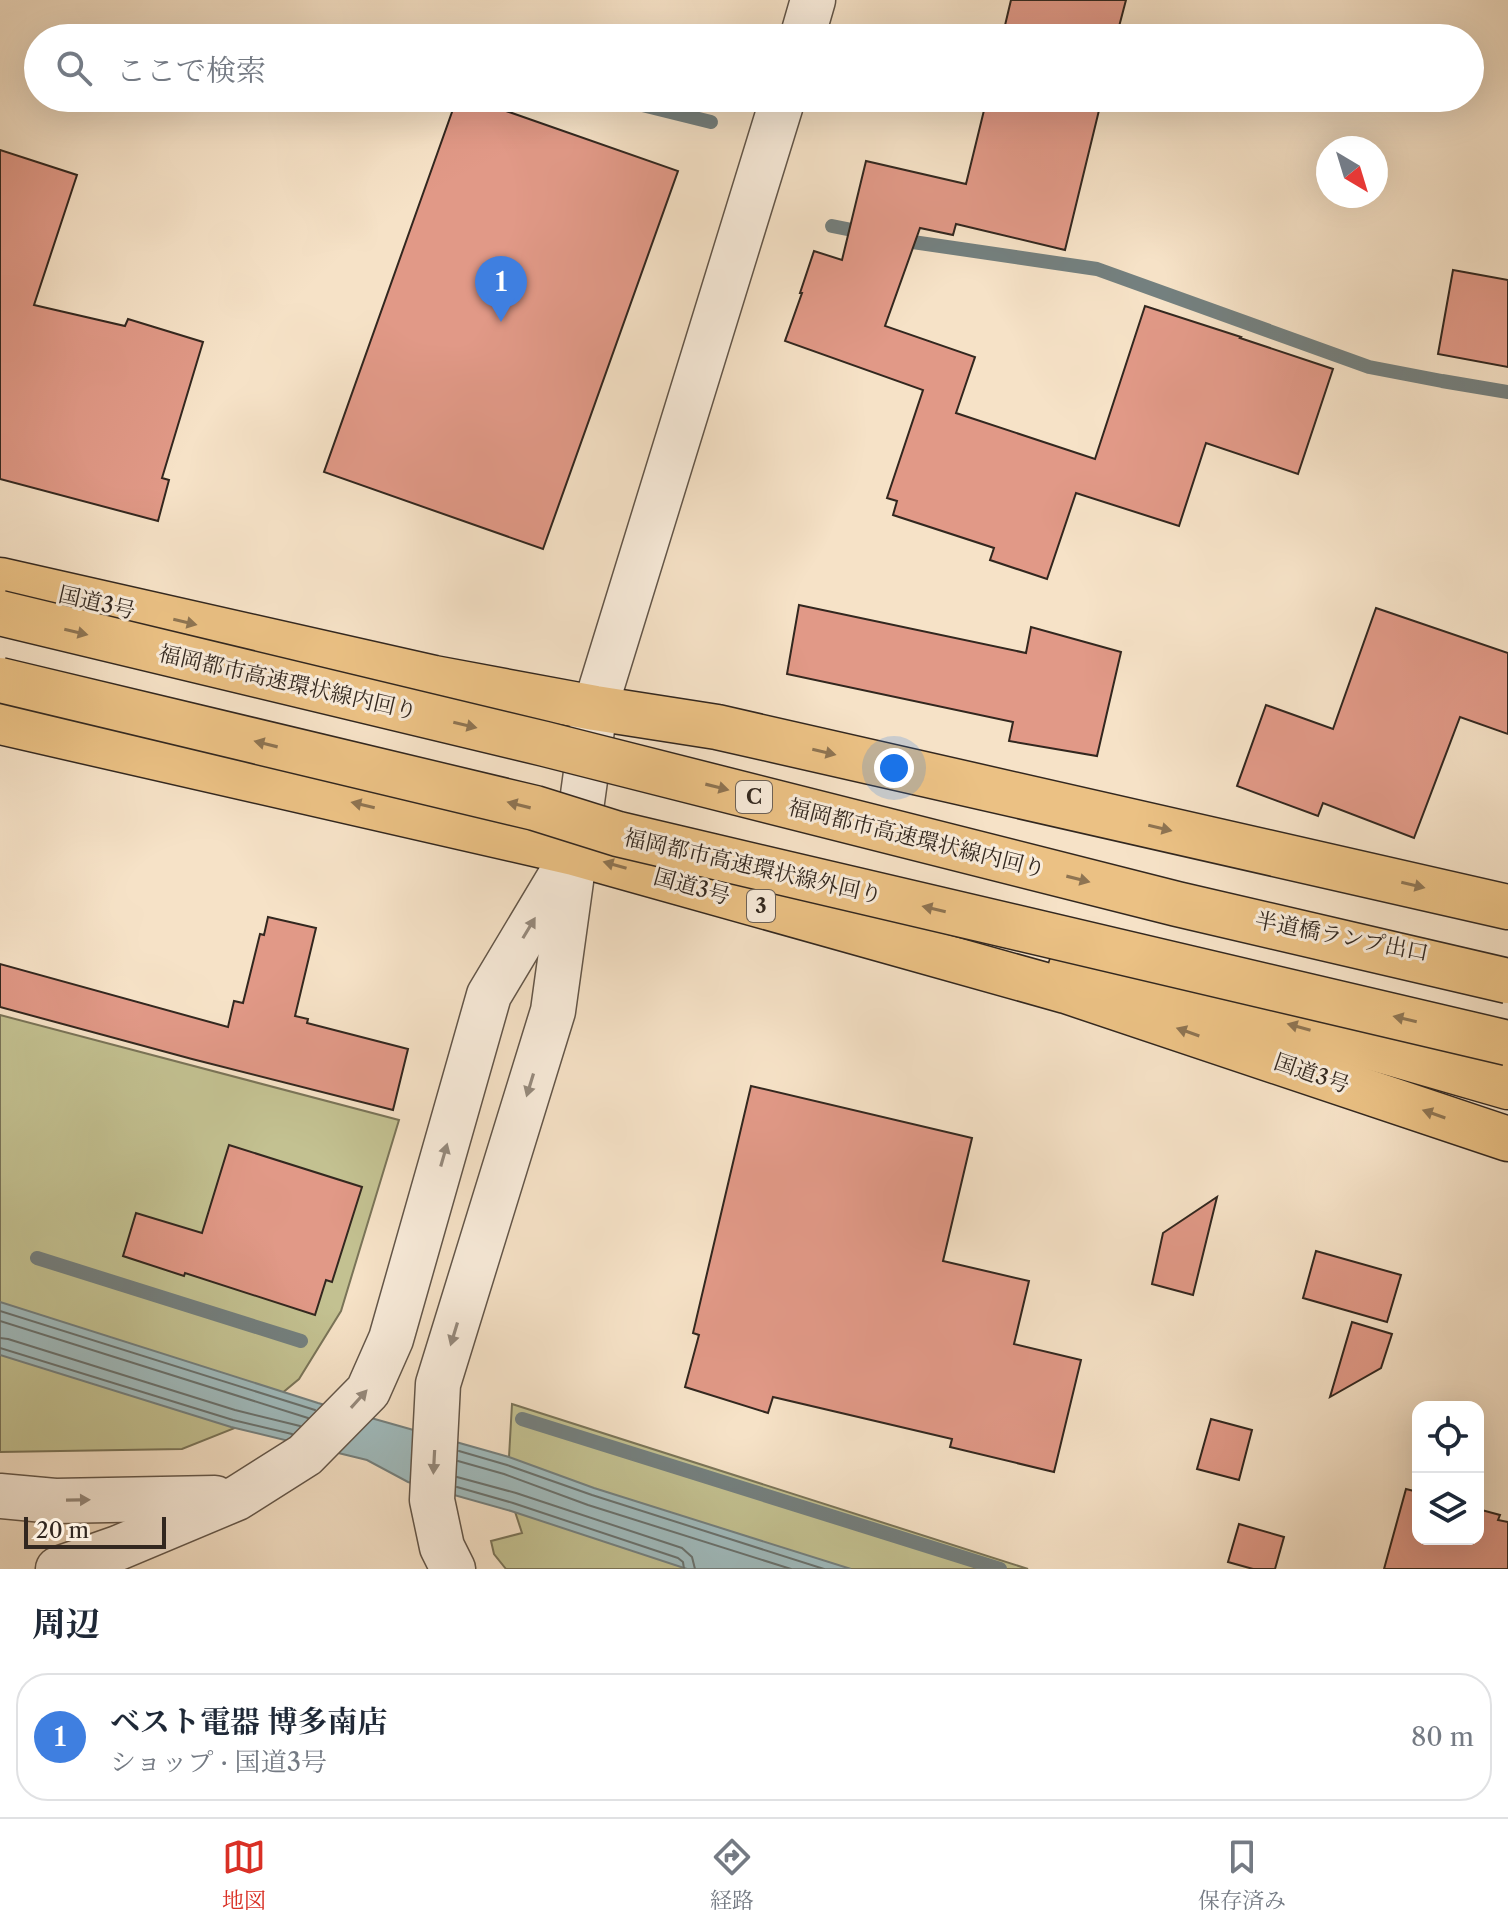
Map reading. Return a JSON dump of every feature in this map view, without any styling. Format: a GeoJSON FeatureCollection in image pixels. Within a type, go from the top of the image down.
{"type":"FeatureCollection","features":[{"type":"Feature","properties":{"kind":"highway","name":"国道3号"},"geometry":{"type":"LineString","coordinates":[[0,580],[434,678],[717,727],[1508,907]]}},
{"type":"Feature","properties":{"kind":"highway","name":"福岡都市高速環状線内回り"},"geometry":{"type":"LineString","coordinates":[[0,613],[545,744],[1177,904],[1508,981]]}},
{"type":"Feature","properties":{"kind":"highway","name":"福岡都市高速環状線外回り"},"geometry":{"type":"LineString","coordinates":[[0,680],[535,808],[618,834],[1508,1043]]}},
{"type":"Feature","properties":{"kind":"highway","name":"国道3号"},"geometry":{"type":"LineString","coordinates":[[0,722],[574,853],[1066,991],[1508,1139]]}},
{"type":"Feature","properties":{"kind":"highway"},"geometry":{"type":"LineString","coordinates":[[618,834],[895,929],[1154,985],[1508,1087]]}},
{"type":"Feature","properties":{"kind":"highway","name":"半道橋ランプ出口"},"geometry":{"type":"LineString","coordinates":[[1177,904],[1508,968]]}},
{"type":"Feature","properties":{"kind":"street"},"geometry":{"type":"LineString","coordinates":[[806,24],[813,0]]}},
{"type":"Feature","properties":{"kind":"street"},"geometry":{"type":"LineString","coordinates":[[453,1569],[442,1547],[432,1500],[438,1384],[553,1011],[595,708],[779,112]]}},
{"type":"Feature","properties":{"kind":"street"},"geometry":{"type":"LineString","coordinates":[[58,1569],[118,1548],[237,1498],[305,1455],[368,1391],[391,1339],[489,995],[574,853]]}},
{"type":"Feature","properties":{"kind":"street"},"geometry":{"type":"LineString","coordinates":[[0,1496],[55,1501],[237,1498]]}},
{"type":"Feature","properties":{"kind":"shaded area"},"geometry":{"type":"Polygon","coordinates":[[[0,1015],[399,1120],[341,1311],[299,1379],[245,1424],[182,1449],[0,1452],[0,1015]]]}},
{"type":"Feature","properties":{"kind":"shaded area"},"geometry":{"type":"Polygon","coordinates":[[[512,1404],[1028,1569],[506,1569],[494,1554],[491,1541],[522,1533],[504,1478],[509,1457],[512,1404]]]}},
{"type":"Feature","properties":{"kind":"water"},"geometry":{"type":"Polygon","coordinates":[[[0,1302],[318,1403],[509,1457],[594,1488],[851,1569],[687,1569],[511,1511],[408,1482],[367,1460],[231,1427],[0,1355],[0,1302]]]}},
{"type":"Feature","properties":{"kind":"building"},"geometry":{"type":"Polygon","coordinates":[[[1011,0],[1126,0],[1120,24],[1005,24],[1011,0]]]}},
{"type":"Feature","properties":{"kind":"building"},"geometry":{"type":"Polygon","coordinates":[[[452,112],[509,112],[678,171],[543,549],[324,472],[452,112]]]}},
{"type":"Feature","properties":{"kind":"building"},"geometry":{"type":"Polygon","coordinates":[[[984,112],[1099,112],[1065,250],[956,224],[953,235],[920,228],[885,326],[975,357],[956,413],[1095,459],[1145,306],[1333,369],[1298,474],[1206,443],[1179,526],[1076,493],[1047,579],[990,560],[994,548],[893,515],[897,501],[887,498],[923,390],[785,341],[814,251],[842,260],[866,161],[966,184],[984,112]]]}},
{"type":"Feature","properties":{"kind":"building"},"geometry":{"type":"Polygon","coordinates":[[[0,150],[77,175],[34,305],[125,326],[128,319],[203,342],[162,478],[169,480],[158,521],[0,479],[0,150]]]}},
{"type":"Feature","properties":{"kind":"building"},"geometry":{"type":"Polygon","coordinates":[[[1453,270],[1508,280],[1508,367],[1438,354],[1453,270]]]}},
{"type":"Feature","properties":{"kind":"building"},"geometry":{"type":"Polygon","coordinates":[[[799,605],[1026,653],[1031,627],[1121,652],[1097,756],[1009,741],[1013,722],[787,674],[799,605]]]}},
{"type":"Feature","properties":{"kind":"building"},"geometry":{"type":"Polygon","coordinates":[[[1376,608],[1508,653],[1508,734],[1460,717],[1414,838],[1323,803],[1318,816],[1237,786],[1266,705],[1333,729],[1376,608]]]}},
{"type":"Feature","properties":{"kind":"building"},"geometry":{"type":"Polygon","coordinates":[[[268,917],[316,928],[295,1016],[308,1019],[307,1023],[408,1049],[393,1110],[0,1007],[0,964],[228,1027],[234,1001],[243,1003],[260,934],[264,935],[268,917]]]}},
{"type":"Feature","properties":{"kind":"building"},"geometry":{"type":"Polygon","coordinates":[[[751,1086],[972,1138],[943,1261],[1029,1281],[1014,1344],[1081,1360],[1054,1472],[950,1447],[952,1439],[773,1397],[768,1413],[685,1387],[699,1335],[693,1333],[751,1086]]]}},
{"type":"Feature","properties":{"kind":"building"},"geometry":{"type":"Polygon","coordinates":[[[229,1145],[362,1187],[332,1282],[326,1280],[315,1315],[123,1256],[136,1213],[202,1233],[229,1145]]]}},
{"type":"Feature","properties":{"kind":"building"},"geometry":{"type":"Polygon","coordinates":[[[1217,1197],[1193,1295],[1152,1284],[1163,1233],[1217,1197]]]}},
{"type":"Feature","properties":{"kind":"building"},"geometry":{"type":"Polygon","coordinates":[[[1316,1251],[1401,1275],[1387,1322],[1303,1298],[1316,1251]]]}},
{"type":"Feature","properties":{"kind":"building"},"geometry":{"type":"Polygon","coordinates":[[[1352,1322],[1392,1334],[1381,1368],[1330,1397],[1352,1322]]]}},
{"type":"Feature","properties":{"kind":"building"},"geometry":{"type":"Polygon","coordinates":[[[1211,1419],[1252,1430],[1239,1480],[1197,1469],[1211,1419]]]}},
{"type":"Feature","properties":{"kind":"building"},"geometry":{"type":"Polygon","coordinates":[[[1406,1489],[1412,1490],[1412,1545],[1484,1545],[1484,1511],[1500,1515],[1498,1520],[1508,1522],[1508,1569],[1384,1569],[1406,1489]]]}},
{"type":"Feature","properties":{"kind":"building"},"geometry":{"type":"Polygon","coordinates":[[[1239,1524],[1284,1537],[1275,1569],[1253,1569],[1228,1562],[1239,1524]]]}},
{"type":"Feature","properties":{"kind":"waterway"},"geometry":{"type":"LineString","coordinates":[[671,112],[711,122]]}},
{"type":"Feature","properties":{"kind":"waterway"},"geometry":{"type":"LineString","coordinates":[[832,226],[867,233]]}},
{"type":"Feature","properties":{"kind":"waterway"},"geometry":{"type":"LineString","coordinates":[[899,240],[1097,269],[1369,367],[1508,392]]}},
{"type":"Feature","properties":{"kind":"waterway"},"geometry":{"type":"LineString","coordinates":[[37,1258],[301,1341]]}},
{"type":"Feature","properties":{"kind":"waterway"},"geometry":{"type":"LineString","coordinates":[[522,1419],[1000,1569]]}},
{"type":"Feature","properties":{"kind":"place","name":"ベスト電器 博多南店"},"geometry":{"type":"Point","coordinates":[501,322]}}]}
